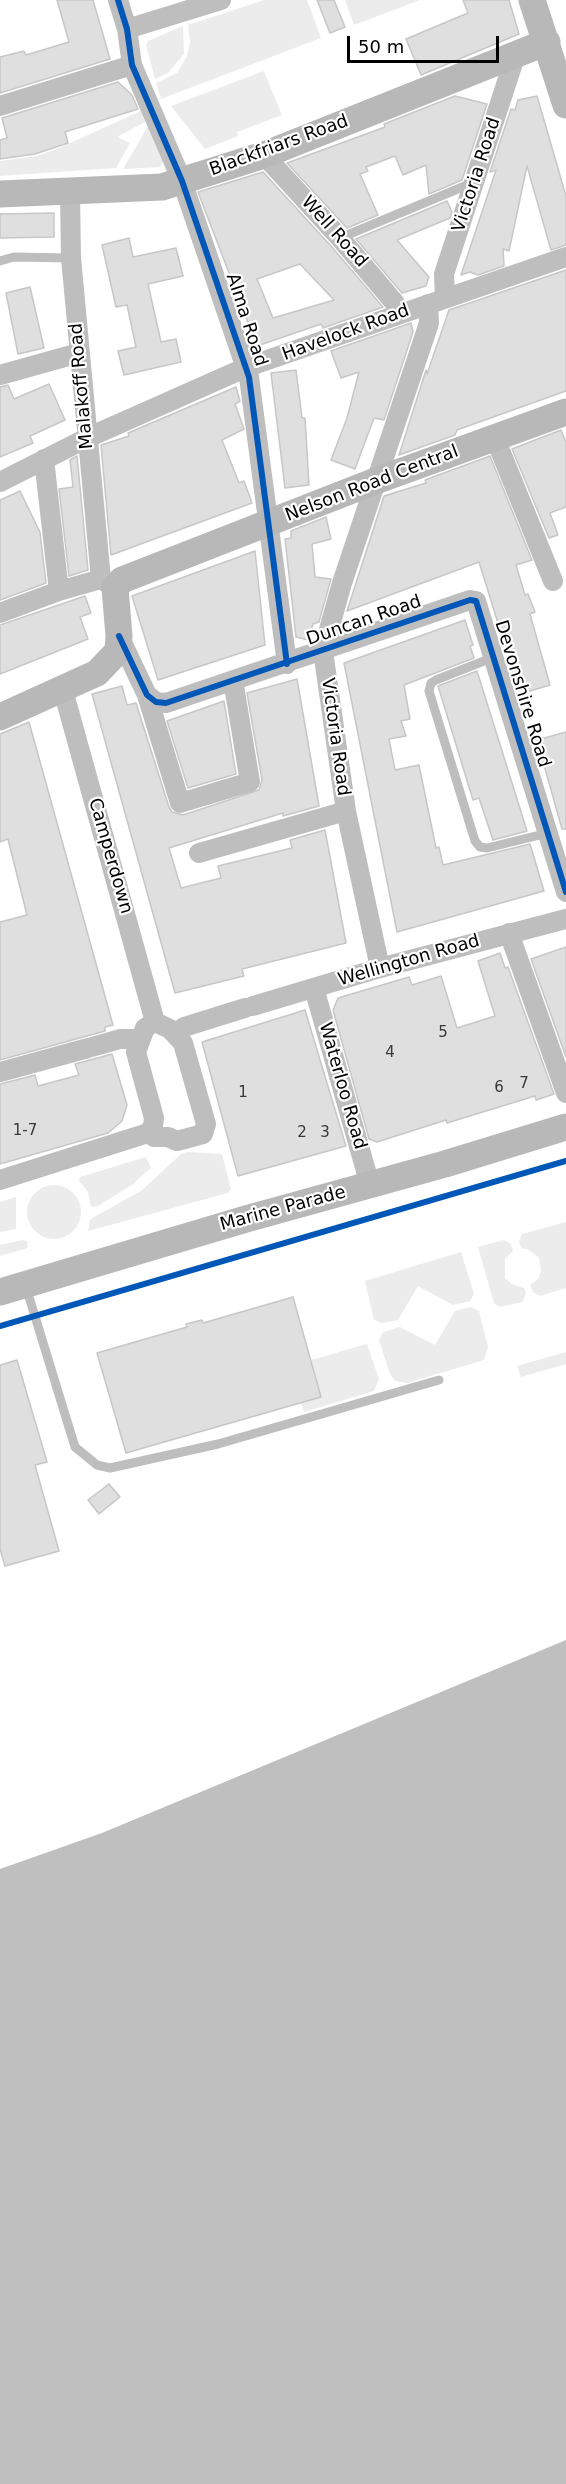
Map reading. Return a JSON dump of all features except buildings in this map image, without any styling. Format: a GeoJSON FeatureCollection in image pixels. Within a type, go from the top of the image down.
{"type":"FeatureCollection","features":[{"type":"Feature","properties":{"kind":"street","name":"Alma Road"},"geometry":{"type":"LineString","coordinates":[[118,0],[127,29],[132,66],[182,181],[247,367],[287,664]]}},
{"type":"Feature","properties":{"kind":"street"},"geometry":{"type":"LineString","coordinates":[[127,29],[221,0]]}},
{"type":"Feature","properties":{"kind":"street"},"geometry":{"type":"LineString","coordinates":[[532,0],[546,42],[561,68],[566,105]]}},
{"type":"Feature","properties":{"kind":"street","name":"Blackfriars Road"},"geometry":{"type":"LineString","coordinates":[[0,194],[70,193],[162,187],[264,155],[546,42]]}},
{"type":"Feature","properties":{"kind":"street","name":"Victoria Road"},"geometry":{"type":"LineString","coordinates":[[380,968],[346,811],[323,651],[342,583],[378,480],[516,54]]}},
{"type":"Feature","properties":{"kind":"street"},"geometry":{"type":"LineString","coordinates":[[0,106],[132,66]]}},
{"type":"Feature","properties":{"kind":"street","name":"Well Road"},"geometry":{"type":"LineString","coordinates":[[264,155],[340,238],[394,302],[399,313]]}},
{"type":"Feature","properties":{"kind":"street","name":"Malakoff Road"},"geometry":{"type":"LineString","coordinates":[[70,193],[72,258],[87,438],[108,584]]}},
{"type":"Feature","properties":{"kind":"street","name":"Havelock Road"},"geometry":{"type":"LineString","coordinates":[[0,482],[87,438],[247,367],[566,257]]}},
{"type":"Feature","properties":{"kind":"street"},"geometry":{"type":"LineString","coordinates":[[0,375],[79,353]]}},
{"type":"Feature","properties":{"kind":"street","name":"Nelson Road Central"},"geometry":{"type":"LineString","coordinates":[[108,584],[378,480],[566,412]]}},
{"type":"Feature","properties":{"kind":"street"},"geometry":{"type":"LineString","coordinates":[[495,438],[553,581]]}},
{"type":"Feature","properties":{"kind":"street"},"geometry":{"type":"LineString","coordinates":[[44,459],[59,591]]}},
{"type":"Feature","properties":{"kind":"street"},"geometry":{"type":"LineString","coordinates":[[0,613],[59,591],[108,584],[119,636],[147,695],[180,803],[250,782],[233,680]]}},
{"type":"Feature","properties":{"kind":"street","name":"Duncan Road"},"geometry":{"type":"LineString","coordinates":[[147,695],[156,702],[166,703],[287,664],[470,600],[476,601],[480,608]]}},
{"type":"Feature","properties":{"kind":"street","name":"Devonshire Road"},"geometry":{"type":"LineString","coordinates":[[480,608],[566,892]]}},
{"type":"Feature","properties":{"kind":"street"},"geometry":{"type":"LineString","coordinates":[[0,717],[97,673],[118,651],[119,636]]}},
{"type":"Feature","properties":{"kind":"street","name":"Camperdown"},"geometry":{"type":"LineString","coordinates":[[63,690],[155,1022]]}},
{"type":"Feature","properties":{"kind":"street"},"geometry":{"type":"LineString","coordinates":[[199,853],[346,811]]}},
{"type":"Feature","properties":{"kind":"street","name":"Wellington Road"},"geometry":{"type":"LineString","coordinates":[[176,1034],[184,1027],[380,968],[566,919]]}},
{"type":"Feature","properties":{"kind":"street"},"geometry":{"type":"LineString","coordinates":[[509,933],[565,1088]]}},
{"type":"Feature","properties":{"kind":"street","name":"Waterloo Road"},"geometry":{"type":"LineString","coordinates":[[314,988],[370,1185]]}},
{"type":"Feature","properties":{"kind":"street"},"geometry":{"type":"LineString","coordinates":[[0,1180],[148,1133],[153,1126],[154,1118],[136,1052],[145,1028],[155,1022],[176,1034],[183,1043],[206,1124],[203,1134],[177,1141],[168,1137],[154,1137],[148,1133]]}},
{"type":"Feature","properties":{"kind":"street"},"geometry":{"type":"LineString","coordinates":[[0,1072],[120,1039],[139,1039]]}},
{"type":"Feature","properties":{"kind":"street","name":"Marine Parade"},"geometry":{"type":"LineString","coordinates":[[13,1289],[203,1231],[566,1127]]}},
{"type":"Feature","properties":{"kind":"lane"},"geometry":{"type":"LineString","coordinates":[[340,238],[474,183]]}},
{"type":"Feature","properties":{"kind":"lane"},"geometry":{"type":"LineString","coordinates":[[0,261],[14,257],[72,258]]}},
{"type":"Feature","properties":{"kind":"lane"},"geometry":{"type":"LineString","coordinates":[[494,657],[431,683],[429,692],[475,841],[480,847],[488,849],[548,833]]}},
{"type":"Feature","properties":{"kind":"lane"},"geometry":{"type":"LineString","coordinates":[[13,1289],[75,1447],[97,1465],[110,1468],[218,1444],[439,1380]]}},
{"type":"Feature","properties":{"kind":"shaded area"},"geometry":{"type":"Polygon","coordinates":[[[264,0],[307,0],[321,38],[161,99],[156,83],[177,73],[187,56],[190,42],[188,25],[264,0]]]}},
{"type":"Feature","properties":{"kind":"shaded area"},"geometry":{"type":"Polygon","coordinates":[[[345,0],[420,0],[354,25],[345,0]]]}},
{"type":"Feature","properties":{"kind":"shaded area"},"geometry":{"type":"Polygon","coordinates":[[[183,26],[184,54],[168,73],[155,79],[146,45],[148,41],[183,26]]]}},
{"type":"Feature","properties":{"kind":"shaded area"},"geometry":{"type":"Polygon","coordinates":[[[264,71],[282,115],[237,132],[238,136],[205,149],[171,106],[264,71]]]}},
{"type":"Feature","properties":{"kind":"shaded area"},"geometry":{"type":"Polygon","coordinates":[[[141,111],[145,122],[117,137],[130,143],[116,168],[0,176],[0,161],[37,156],[141,111]]]}},
{"type":"Feature","properties":{"kind":"shaded area"},"geometry":{"type":"Polygon","coordinates":[[[148,126],[163,161],[161,167],[123,169],[148,126]]]}},
{"type":"Feature","properties":{"kind":"shaded area"},"geometry":{"type":"Polygon","coordinates":[[[187,1152],[222,1154],[231,1189],[228,1193],[88,1231],[90,1220],[141,1191],[181,1154],[187,1152]]]}},
{"type":"Feature","properties":{"kind":"shaded area"},"geometry":{"type":"Polygon","coordinates":[[[146,1157],[151,1168],[133,1184],[98,1206],[91,1207],[88,1192],[79,1181],[80,1177],[146,1157]]]}},
{"type":"Feature","properties":{"kind":"shaded area"},"geometry":{"type":"Polygon","coordinates":[[[49,1185],[59,1185],[69,1189],[77,1197],[81,1212],[77,1227],[69,1235],[59,1239],[49,1239],[39,1235],[31,1227],[27,1217],[27,1207],[31,1197],[39,1189],[49,1185]]]}},
{"type":"Feature","properties":{"kind":"shaded area"},"geometry":{"type":"Polygon","coordinates":[[[16,1197],[16,1229],[0,1232],[0,1202],[16,1197]]]}},
{"type":"Feature","properties":{"kind":"shaded area"},"geometry":{"type":"Polygon","coordinates":[[[566,1222],[566,1288],[540,1296],[533,1292],[530,1285],[538,1279],[541,1271],[539,1258],[529,1250],[521,1248],[519,1242],[522,1234],[566,1222]]]}},
{"type":"Feature","properties":{"kind":"shaded area"},"geometry":{"type":"Polygon","coordinates":[[[504,1240],[511,1244],[513,1251],[505,1259],[505,1278],[512,1284],[524,1288],[526,1293],[522,1302],[500,1307],[494,1303],[478,1247],[504,1240]]]}},
{"type":"Feature","properties":{"kind":"shaded area"},"geometry":{"type":"Polygon","coordinates":[[[27,1241],[28,1248],[0,1256],[0,1245],[27,1241]]]}},
{"type":"Feature","properties":{"kind":"shaded area"},"geometry":{"type":"Polygon","coordinates":[[[461,1252],[474,1294],[470,1301],[453,1305],[418,1286],[398,1320],[382,1323],[374,1320],[365,1281],[461,1252]]]}},
{"type":"Feature","properties":{"kind":"shaded area"},"geometry":{"type":"Polygon","coordinates":[[[471,1307],[479,1311],[488,1347],[484,1360],[407,1383],[395,1381],[390,1374],[379,1340],[383,1332],[400,1327],[435,1345],[455,1311],[471,1307]]]}},
{"type":"Feature","properties":{"kind":"shaded area"},"geometry":{"type":"Polygon","coordinates":[[[367,1344],[379,1379],[374,1391],[304,1412],[301,1403],[321,1397],[311,1360],[367,1344]]]}},
{"type":"Feature","properties":{"kind":"shaded area"},"geometry":{"type":"Polygon","coordinates":[[[566,1352],[566,1364],[521,1377],[517,1366],[566,1352]]]}},
{"type":"Feature","properties":{"kind":"shaded area"},"geometry":{"type":"Polygon","coordinates":[[[566,1640],[566,2484],[0,2484],[0,1869],[102,1833],[566,1640]]]}},
{"type":"Feature","properties":{"kind":"cycle path"},"geometry":{"type":"LineString","coordinates":[[118,0],[127,29],[132,65],[182,181],[249,377],[287,664]]}},
{"type":"Feature","properties":{"kind":"cycle path"},"geometry":{"type":"LineString","coordinates":[[119,636],[147,695],[156,702],[166,703],[470,600],[476,601],[566,892]]}},
{"type":"Feature","properties":{"kind":"cycle path"},"geometry":{"type":"LineString","coordinates":[[0,1326],[566,1161]]}}]}
